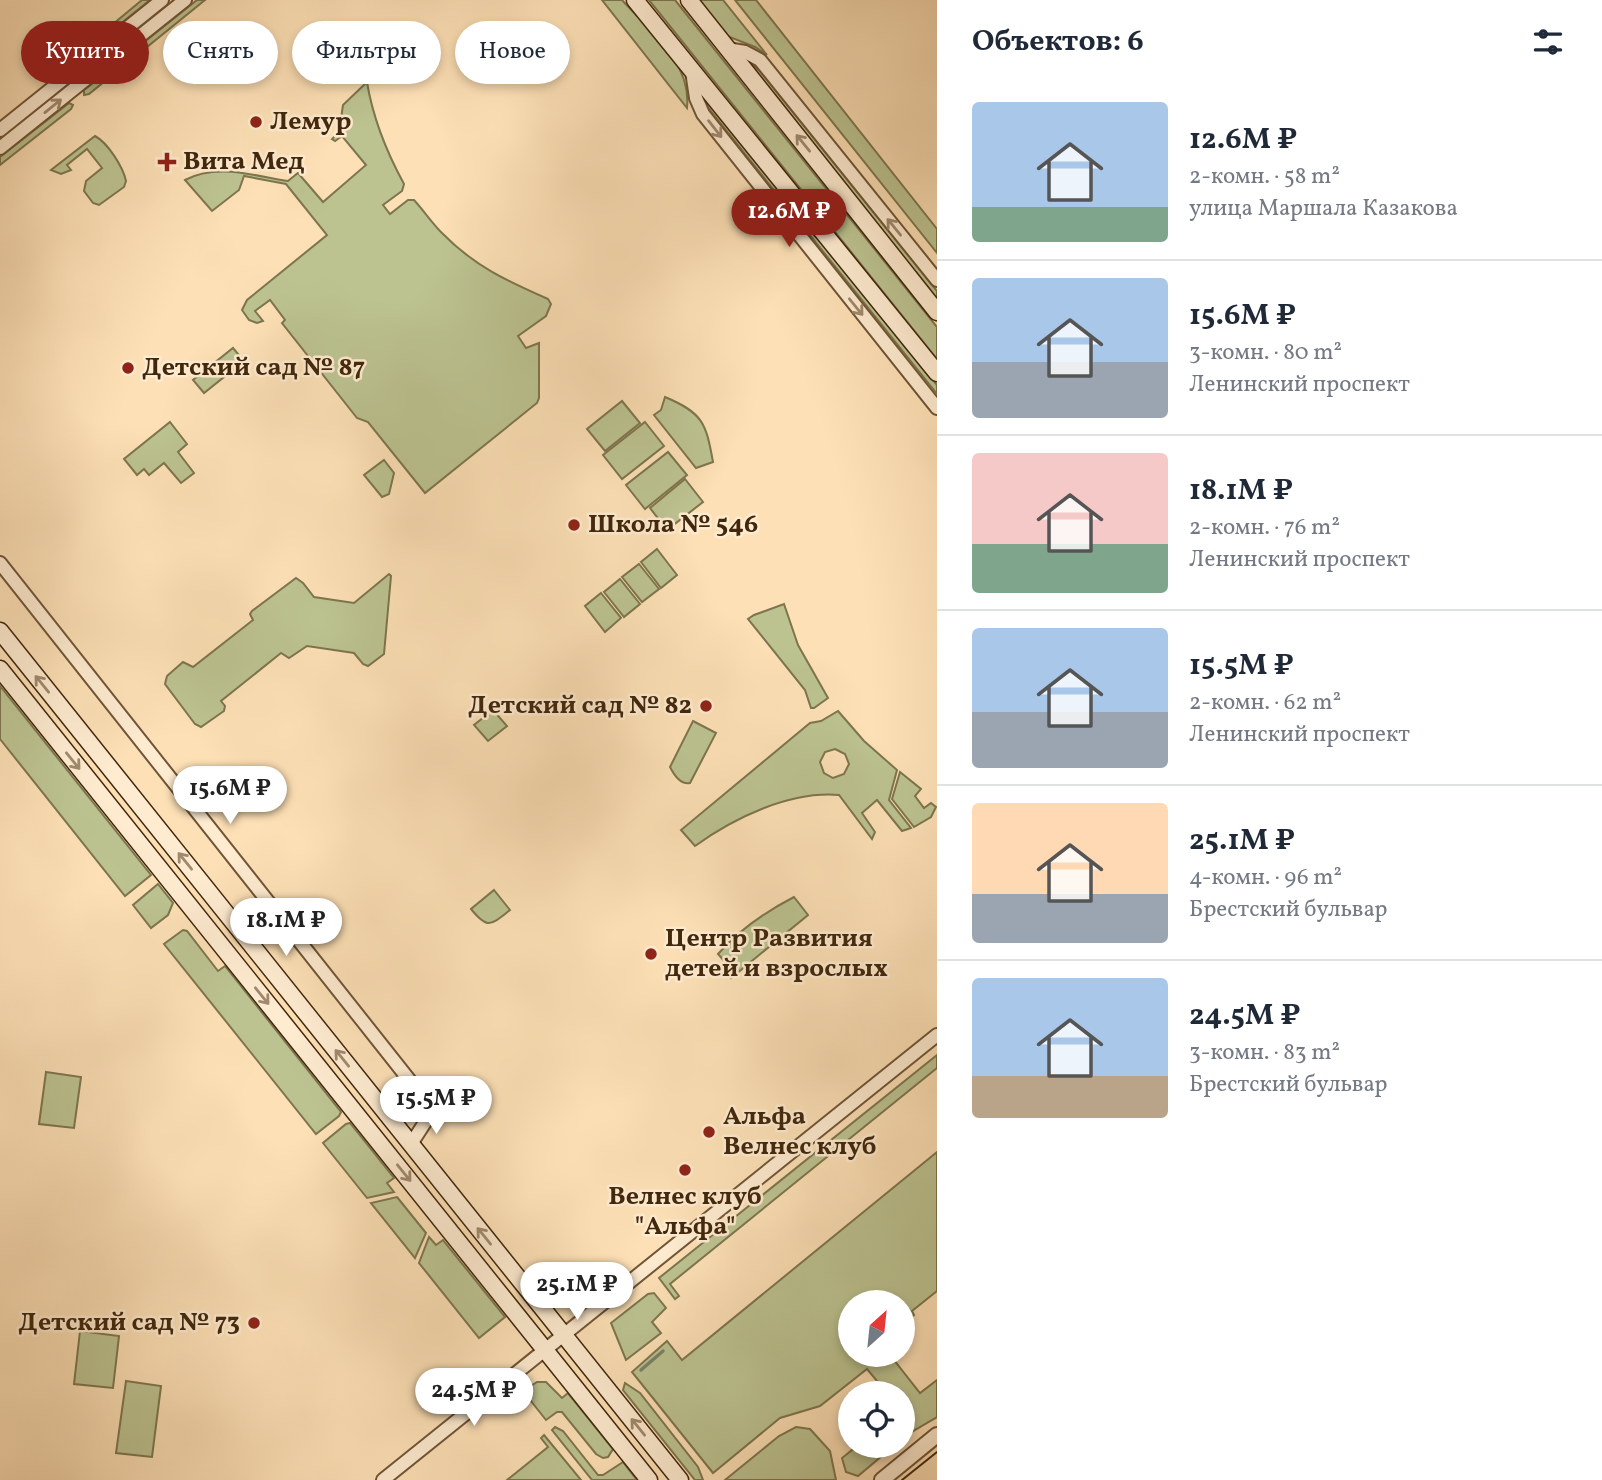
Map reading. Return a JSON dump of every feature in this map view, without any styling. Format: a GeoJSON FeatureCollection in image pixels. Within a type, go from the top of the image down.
{"type":"FeatureCollection","features":[{"type":"Feature","properties":{"kind":"main road"},"geometry":{"type":"LineString","coordinates":[[635,0],[937,373]]}},
{"type":"Feature","properties":{"kind":"main road"},"geometry":{"type":"LineString","coordinates":[[690,0],[937,312]]}},
{"type":"Feature","properties":{"kind":"main road"},"geometry":{"type":"LineString","coordinates":[[0,631],[680,1480]]}},
{"type":"Feature","properties":{"kind":"main road"},"geometry":{"type":"LineString","coordinates":[[0,669],[649,1480]]}},
{"type":"Feature","properties":{"kind":"street"},"geometry":{"type":"LineString","coordinates":[[0,130],[162,0]]}},
{"type":"Feature","properties":{"kind":"street"},"geometry":{"type":"LineString","coordinates":[[0,148],[185,0]]}},
{"type":"Feature","properties":{"kind":"street"},"geometry":{"type":"LineString","coordinates":[[727,49],[745,52],[760,60],[937,280]]}},
{"type":"Feature","properties":{"kind":"street"},"geometry":{"type":"LineString","coordinates":[[691,67],[696,98],[703,114],[937,408]]}},
{"type":"Feature","properties":{"kind":"street"},"geometry":{"type":"LineString","coordinates":[[0,563],[433,1110],[411,1144]]}},
{"type":"Feature","properties":{"kind":"street"},"geometry":{"type":"LineString","coordinates":[[383,1480],[937,1035]]}},
{"type":"Feature","properties":{"kind":"street"},"geometry":{"type":"LineString","coordinates":[[881,1480],[937,1435]]}},
{"type":"Feature","properties":{"kind":"green space"},"geometry":{"type":"Polygon","coordinates":[[[142,0],[150,0],[124,21],[117,21],[142,0]]]}},
{"type":"Feature","properties":{"kind":"green space"},"geometry":{"type":"Polygon","coordinates":[[[197,0],[205,0],[179,21],[171,21],[197,0]]]}},
{"type":"Feature","properties":{"kind":"green space"},"geometry":{"type":"Polygon","coordinates":[[[602,0],[622,0],[667,49],[683,76],[687,108],[602,0]]]}},
{"type":"Feature","properties":{"kind":"green space"},"geometry":{"type":"Polygon","coordinates":[[[649,0],[675,0],[937,327],[937,359],[649,0]]]}},
{"type":"Feature","properties":{"kind":"green space"},"geometry":{"type":"Polygon","coordinates":[[[697,0],[723,0],[767,55],[727,36],[697,0]]]}},
{"type":"Feature","properties":{"kind":"green space"},"geometry":{"type":"Polygon","coordinates":[[[735,0],[756,0],[937,229],[937,253],[735,0]]]}},
{"type":"Feature","properties":{"kind":"green space"},"geometry":{"type":"Polygon","coordinates":[[[163,27],[163,34],[149,45],[149,38],[163,27]]]}},
{"type":"Feature","properties":{"kind":"green space"},"geometry":{"type":"Polygon","coordinates":[[[746,60],[760,71],[937,291],[937,300],[746,60]]]}},
{"type":"Feature","properties":{"kind":"green space"},"geometry":{"type":"Polygon","coordinates":[[[92,84],[101,84],[89,94],[84,95],[84,90],[92,84]]]}},
{"type":"Feature","properties":{"kind":"green space"},"geometry":{"type":"Polygon","coordinates":[[[367,84],[381,134],[404,184],[402,191],[383,205],[390,214],[408,200],[414,200],[442,233],[466,255],[505,279],[548,299],[551,304],[546,316],[518,336],[526,348],[539,343],[537,403],[425,493],[368,422],[357,418],[282,323],[285,320],[270,300],[255,311],[263,321],[257,323],[249,320],[242,310],[247,300],[327,235],[286,184],[244,176],[239,190],[212,211],[185,180],[210,172],[223,172],[288,181],[298,173],[323,202],[366,165],[342,136],[335,141],[332,139],[339,132],[343,105],[367,84]]]}},
{"type":"Feature","properties":{"kind":"green space"},"geometry":{"type":"Polygon","coordinates":[[[702,92],[937,385],[937,394],[706,105],[702,92]]]}},
{"type":"Feature","properties":{"kind":"green space"},"geometry":{"type":"Polygon","coordinates":[[[69,103],[73,105],[71,109],[0,165],[0,157],[69,103]]]}},
{"type":"Feature","properties":{"kind":"green space"},"geometry":{"type":"Polygon","coordinates":[[[95,136],[114,156],[126,181],[124,187],[99,205],[93,203],[84,191],[86,181],[102,168],[87,149],[67,165],[71,170],[61,174],[51,170],[95,136]]]}},
{"type":"Feature","properties":{"kind":"green space"},"geometry":{"type":"Polygon","coordinates":[[[233,348],[244,361],[204,393],[193,380],[233,348]]]}},
{"type":"Feature","properties":{"kind":"green space"},"geometry":{"type":"Polygon","coordinates":[[[665,397],[688,408],[701,421],[713,462],[696,468],[654,415],[661,410],[665,397]]]}},
{"type":"Feature","properties":{"kind":"green space"},"geometry":{"type":"Polygon","coordinates":[[[622,401],[640,423],[605,451],[587,429],[622,401]]]}},
{"type":"Feature","properties":{"kind":"green space"},"geometry":{"type":"Polygon","coordinates":[[[170,422],[187,444],[178,452],[194,473],[181,483],[164,463],[149,475],[144,469],[137,475],[124,459],[170,422]]]}},
{"type":"Feature","properties":{"kind":"green space"},"geometry":{"type":"Polygon","coordinates":[[[645,422],[664,446],[622,479],[603,455],[645,422]]]}},
{"type":"Feature","properties":{"kind":"green space"},"geometry":{"type":"Polygon","coordinates":[[[668,452],[687,475],[645,509],[626,485],[668,452]]]}},
{"type":"Feature","properties":{"kind":"green space"},"geometry":{"type":"Polygon","coordinates":[[[384,460],[394,473],[389,494],[382,497],[364,475],[384,460]]]}},
{"type":"Feature","properties":{"kind":"green space"},"geometry":{"type":"Polygon","coordinates":[[[685,479],[703,502],[667,530],[650,508],[685,479]]]}},
{"type":"Feature","properties":{"kind":"green space"},"geometry":{"type":"Polygon","coordinates":[[[657,549],[677,575],[661,588],[641,562],[657,549]]]}},
{"type":"Feature","properties":{"kind":"green space"},"geometry":{"type":"Polygon","coordinates":[[[639,564],[659,589],[642,602],[622,577],[639,564]]]}},
{"type":"Feature","properties":{"kind":"green space"},"geometry":{"type":"Polygon","coordinates":[[[389,574],[391,576],[384,654],[368,666],[354,653],[307,646],[289,658],[281,653],[221,701],[225,706],[224,711],[201,727],[195,724],[165,684],[167,676],[183,662],[193,667],[253,620],[250,614],[252,611],[296,578],[314,597],[354,603],[389,574]]]}},
{"type":"Feature","properties":{"kind":"green space"},"geometry":{"type":"Polygon","coordinates":[[[620,579],[640,604],[624,617],[604,592],[620,579]]]}},
{"type":"Feature","properties":{"kind":"green space"},"geometry":{"type":"Polygon","coordinates":[[[601,593],[621,618],[605,632],[585,606],[601,593]]]}},
{"type":"Feature","properties":{"kind":"green space"},"geometry":{"type":"Polygon","coordinates":[[[784,604],[798,645],[828,698],[814,708],[811,708],[805,690],[748,619],[784,604]]]}},
{"type":"Feature","properties":{"kind":"green space"},"geometry":{"type":"Polygon","coordinates":[[[0,686],[151,875],[125,896],[0,739],[0,686]]]}},
{"type":"Feature","properties":{"kind":"green space"},"geometry":{"type":"Polygon","coordinates":[[[493,710],[507,726],[488,741],[474,725],[493,710]]]}},
{"type":"Feature","properties":{"kind":"green space"},"geometry":{"type":"Polygon","coordinates":[[[838,711],[864,741],[897,770],[889,800],[911,828],[902,831],[877,800],[862,813],[875,832],[872,839],[839,795],[820,795],[801,797],[763,808],[695,846],[681,830],[810,723],[821,721],[838,711]],[[835,749],[825,752],[820,762],[824,773],[833,778],[844,774],[849,764],[845,754],[835,749]]]}},
{"type":"Feature","properties":{"kind":"green space"},"geometry":{"type":"Polygon","coordinates":[[[693,721],[716,733],[690,783],[686,783],[678,779],[670,767],[693,721]]]}},
{"type":"Feature","properties":{"kind":"green space"},"geometry":{"type":"Polygon","coordinates":[[[900,772],[921,789],[915,796],[924,808],[931,803],[936,807],[931,817],[914,827],[892,799],[900,772]]]}},
{"type":"Feature","properties":{"kind":"green space"},"geometry":{"type":"Polygon","coordinates":[[[158,884],[173,903],[168,915],[151,928],[133,905],[158,884]]]}},
{"type":"Feature","properties":{"kind":"green space"},"geometry":{"type":"Polygon","coordinates":[[[494,890],[510,910],[490,923],[482,920],[471,909],[494,890]]]}},
{"type":"Feature","properties":{"kind":"green space"},"geometry":{"type":"Polygon","coordinates":[[[794,897],[808,915],[731,978],[721,967],[726,963],[718,954],[753,922],[794,897]]]}},
{"type":"Feature","properties":{"kind":"green space"},"geometry":{"type":"Polygon","coordinates":[[[183,930],[187,931],[218,971],[225,966],[341,1112],[316,1134],[164,944],[183,930]]]}},
{"type":"Feature","properties":{"kind":"green space"},"geometry":{"type":"Polygon","coordinates":[[[937,1055],[937,1068],[670,1284],[679,1296],[675,1299],[659,1278],[937,1055]]]}},
{"type":"Feature","properties":{"kind":"green space"},"geometry":{"type":"Polygon","coordinates":[[[46,1072],[81,1077],[74,1128],[39,1124],[46,1072]]]}},
{"type":"Feature","properties":{"kind":"green space"},"geometry":{"type":"Polygon","coordinates":[[[350,1123],[394,1178],[387,1183],[394,1192],[367,1198],[323,1143],[350,1123]]]}},
{"type":"Feature","properties":{"kind":"green space"},"geometry":{"type":"Polygon","coordinates":[[[937,1152],[937,1291],[915,1309],[915,1290],[838,1290],[838,1367],[899,1367],[911,1381],[877,1381],[867,1369],[852,1381],[838,1381],[838,1392],[820,1406],[780,1418],[713,1473],[632,1372],[667,1341],[682,1360],[937,1152]]]}},
{"type":"Feature","properties":{"kind":"green space"},"geometry":{"type":"Polygon","coordinates":[[[397,1197],[426,1233],[415,1258],[371,1203],[397,1197]]]}},
{"type":"Feature","properties":{"kind":"green space"},"geometry":{"type":"Polygon","coordinates":[[[429,1237],[436,1245],[443,1240],[505,1317],[479,1338],[419,1263],[429,1237]]]}},
{"type":"Feature","properties":{"kind":"green space"},"geometry":{"type":"Polygon","coordinates":[[[654,1293],[666,1308],[652,1322],[661,1333],[626,1360],[611,1323],[648,1294],[654,1293]]]}},
{"type":"Feature","properties":{"kind":"green space"},"geometry":{"type":"Polygon","coordinates":[[[80,1331],[119,1336],[113,1388],[74,1384],[80,1331]]]}},
{"type":"Feature","properties":{"kind":"green space"},"geometry":{"type":"Polygon","coordinates":[[[937,1380],[937,1417],[915,1430],[915,1387],[920,1393],[937,1380]]]}},
{"type":"Feature","properties":{"kind":"green space"},"geometry":{"type":"Polygon","coordinates":[[[126,1381],[161,1386],[152,1457],[116,1453],[126,1381]]]}},
{"type":"Feature","properties":{"kind":"green space"},"geometry":{"type":"Polygon","coordinates":[[[537,1382],[546,1382],[562,1398],[568,1393],[613,1449],[608,1457],[603,1458],[596,1454],[562,1412],[557,1412],[546,1420],[523,1391],[537,1382]]]}},
{"type":"Feature","properties":{"kind":"green space"},"geometry":{"type":"Polygon","coordinates":[[[625,1383],[640,1393],[698,1467],[703,1480],[695,1480],[623,1390],[625,1383]]]}},
{"type":"Feature","properties":{"kind":"green space"},"geometry":{"type":"Polygon","coordinates":[[[555,1427],[563,1431],[598,1475],[603,1475],[623,1462],[637,1480],[592,1480],[552,1430],[555,1427]]]}},
{"type":"Feature","properties":{"kind":"green space"},"geometry":{"type":"Polygon","coordinates":[[[796,1427],[810,1429],[830,1451],[836,1480],[725,1480],[779,1436],[796,1427]]]}},
{"type":"Feature","properties":{"kind":"green space"},"geometry":{"type":"Polygon","coordinates":[[[544,1435],[581,1480],[507,1480],[548,1447],[541,1438],[544,1435]]]}},
{"type":"Feature","properties":{"kind":"green space"},"geometry":{"type":"Polygon","coordinates":[[[842,1458],[879,1458],[858,1476],[846,1472],[842,1458]]]}},
{"type":"Feature","properties":{"kind":"waterway"},"geometry":{"type":"LineString","coordinates":[[641,1370],[663,1351]]}},
{"type":"Feature","properties":{"kind":"tram line"},"geometry":{"type":"LineString","coordinates":[[902,1480],[937,1452]]}},
{"type":"Feature","properties":{"kind":"place","name":"Лемур"},"geometry":{"type":"Point","coordinates":[256,122]}},
{"type":"Feature","properties":{"kind":"place","name":"Вита Мед"},"geometry":{"type":"Point","coordinates":[167,162]}},
{"type":"Feature","properties":{"kind":"place","name":"Детский сад № 87"},"geometry":{"type":"Point","coordinates":[128,368]}},
{"type":"Feature","properties":{"kind":"place","name":"Школа № 546"},"geometry":{"type":"Point","coordinates":[574,525]}},
{"type":"Feature","properties":{"kind":"place","name":"Детский сад № 82"},"geometry":{"type":"Point","coordinates":[706,706]}},
{"type":"Feature","properties":{"kind":"place","name":"Центр Развития детей и взрослых"},"geometry":{"type":"Point","coordinates":[651,954]}},
{"type":"Feature","properties":{"kind":"place","name":"Альфа Велнес клуб"},"geometry":{"type":"Point","coordinates":[709,1132]}},
{"type":"Feature","properties":{"kind":"place","name":"Велнес клуб \"Альфа\""},"geometry":{"type":"Point","coordinates":[685,1170]}},
{"type":"Feature","properties":{"kind":"place","name":"Детский сад № 73"},"geometry":{"type":"Point","coordinates":[254,1323]}}]}
